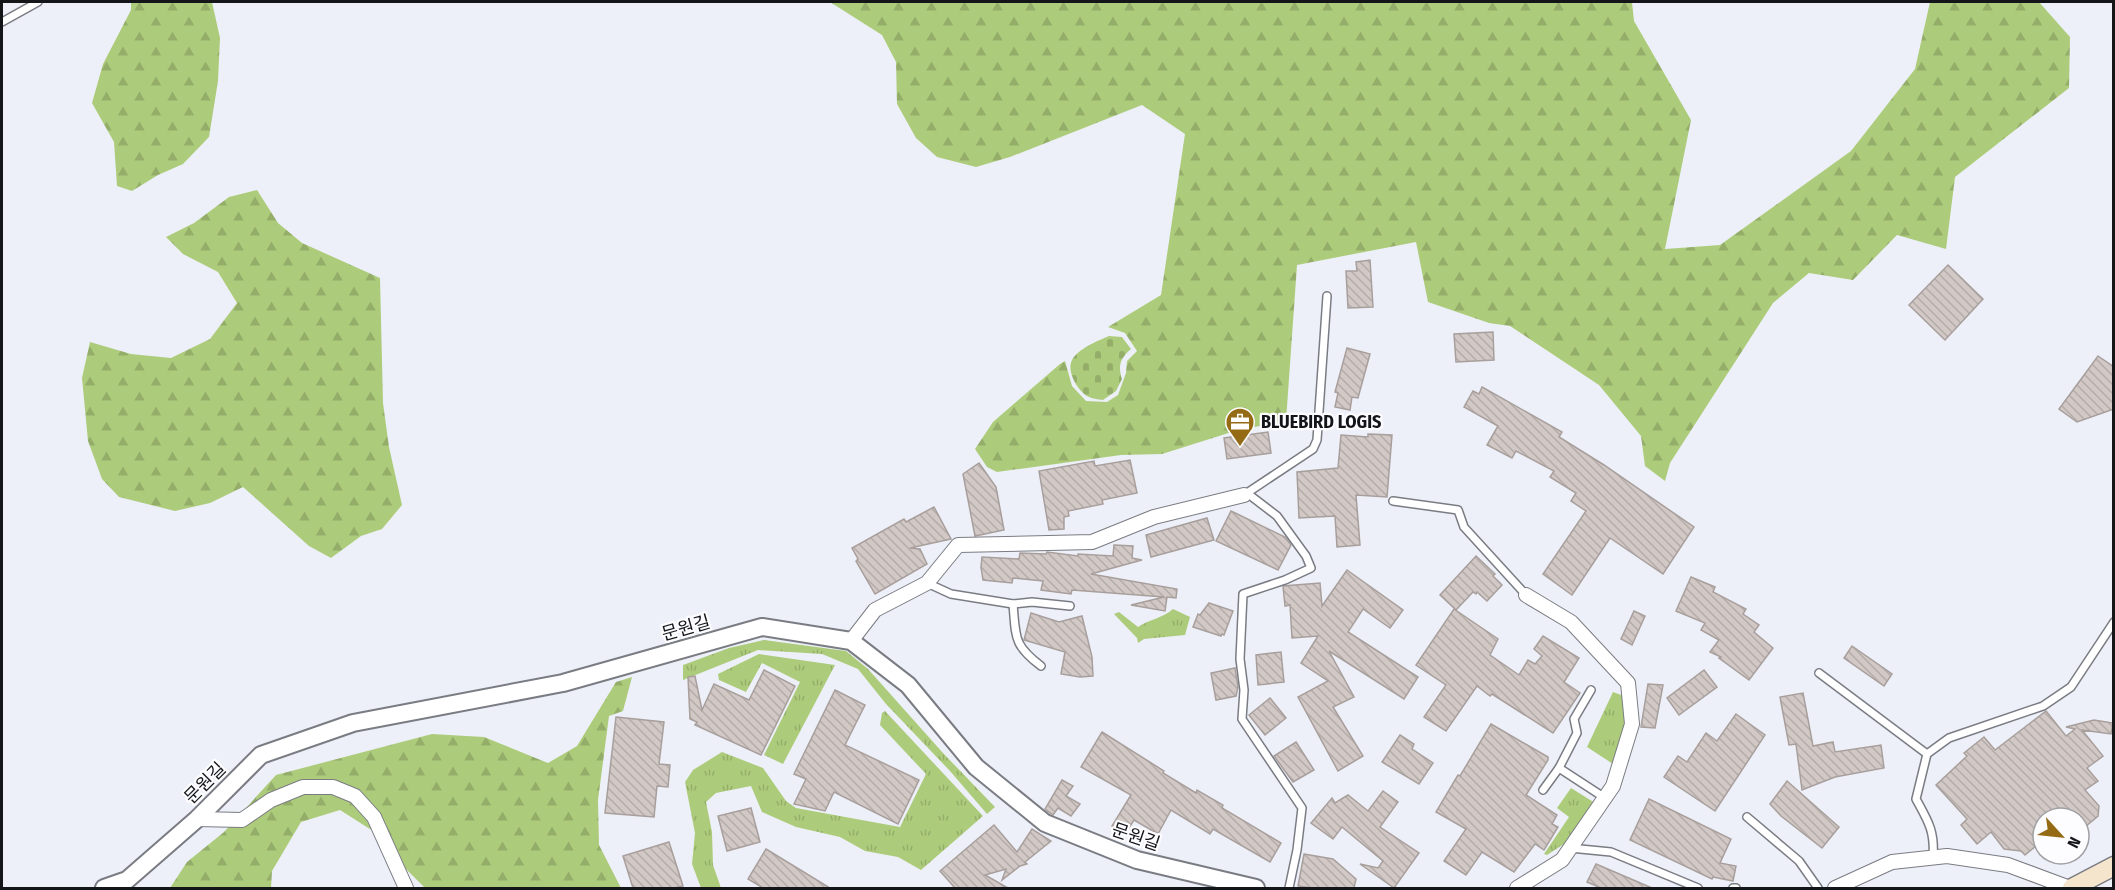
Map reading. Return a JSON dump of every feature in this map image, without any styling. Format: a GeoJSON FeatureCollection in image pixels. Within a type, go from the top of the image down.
{"type":"FeatureCollection","features":[{"type":"Feature","properties":{"kind":"main road"},"geometry":{"type":"LineString","coordinates":[[2071,888],[2114,866]]}},
{"type":"Feature","properties":{"kind":"street"},"geometry":{"type":"LineString","coordinates":[[851,641],[875,610],[927,583],[958,544],[1092,542],[1154,517],[1246,494]]}},
{"type":"Feature","properties":{"kind":"street"},"geometry":{"type":"LineString","coordinates":[[1517,888],[1562,860],[1613,786],[1632,724],[1628,683],[1570,622],[1526,595]]}},
{"type":"Feature","properties":{"kind":"street","name":"문원길"},"geometry":{"type":"LineString","coordinates":[[104,888],[127,880],[197,819],[261,755],[353,723],[563,683],[762,627],[851,641],[908,685],[976,767],[1045,823],[1137,860],[1256,888]]}},
{"type":"Feature","properties":{"kind":"street"},"geometry":{"type":"LineString","coordinates":[[197,819],[242,820],[271,800],[303,787],[333,787],[355,796],[374,817],[406,888]]}},
{"type":"Feature","properties":{"kind":"street"},"geometry":{"type":"LineString","coordinates":[[1835,888],[1892,862],[1947,856],[2008,865],[2071,888]]}},
{"type":"Feature","properties":{"kind":"lane"},"geometry":{"type":"LineString","coordinates":[[2,22],[38,2]]}},
{"type":"Feature","properties":{"kind":"lane"},"geometry":{"type":"LineString","coordinates":[[1289,888],[1297,850],[1302,808],[1242,719],[1244,690],[1240,658],[1243,594],[1285,580],[1311,568],[1306,556],[1277,516],[1246,494],[1313,449],[1317,440],[1327,296]]}},
{"type":"Feature","properties":{"kind":"lane"},"geometry":{"type":"LineString","coordinates":[[1393,501],[1458,510],[1464,527],[1526,595]]}},
{"type":"Feature","properties":{"kind":"lane"},"geometry":{"type":"LineString","coordinates":[[927,583],[951,594],[1013,604],[1032,602],[1070,606]]}},
{"type":"Feature","properties":{"kind":"lane"},"geometry":{"type":"LineString","coordinates":[[1013,604],[1016,638],[1025,654],[1041,666]]}},
{"type":"Feature","properties":{"kind":"lane"},"geometry":{"type":"LineString","coordinates":[[1933,857],[1934,841],[1931,825],[1916,799],[1927,754],[1949,738],[2043,706],[2071,687],[2114,622]]}},
{"type":"Feature","properties":{"kind":"lane"},"geometry":{"type":"LineString","coordinates":[[1819,673],[1927,754]]}},
{"type":"Feature","properties":{"kind":"lane"},"geometry":{"type":"LineString","coordinates":[[1544,790],[1577,733],[1574,719],[1591,690]]}},
{"type":"Feature","properties":{"kind":"lane"},"geometry":{"type":"LineString","coordinates":[[1558,768],[1605,798]]}},
{"type":"Feature","properties":{"kind":"lane"},"geometry":{"type":"LineString","coordinates":[[1747,817],[1799,861],[1818,888]]}},
{"type":"Feature","properties":{"kind":"lane"},"geometry":{"type":"LineString","coordinates":[[1570,848],[1611,852],[1698,888]]}},
{"type":"Feature","properties":{"kind":"green space"},"geometry":{"type":"Polygon","coordinates":[[[131,2],[212,2],[220,38],[218,81],[209,137],[183,164],[158,175],[132,191],[117,186],[114,142],[92,103],[103,64],[131,10],[131,2]]]}},
{"type":"Feature","properties":{"kind":"green space"},"geometry":{"type":"Polygon","coordinates":[[[830,2],[1632,2],[1634,21],[1691,120],[1665,249],[1720,245],[1851,151],[1915,69],[1930,2],[2039,2],[2070,37],[2069,88],[1955,177],[1946,249],[1897,235],[1853,280],[1809,273],[1773,303],[1670,463],[1665,481],[1645,466],[1641,436],[1599,385],[1510,326],[1489,323],[1428,302],[1416,242],[1297,265],[1286,421],[1238,430],[1162,454],[1121,455],[997,472],[987,467],[975,449],[993,422],[1060,364],[1065,361],[1072,386],[1086,401],[1107,402],[1118,395],[1126,373],[1127,361],[1137,351],[1125,333],[1108,327],[1161,295],[1185,134],[1142,105],[1010,157],[976,167],[937,157],[916,138],[897,104],[896,62],[882,35],[830,2]]]}},
{"type":"Feature","properties":{"kind":"green space"},"geometry":{"type":"Polygon","coordinates":[[[257,190],[278,223],[302,243],[380,278],[383,403],[389,447],[402,505],[382,529],[361,536],[331,558],[309,546],[243,487],[210,503],[175,511],[119,497],[102,479],[88,441],[82,378],[90,342],[131,354],[171,358],[210,339],[237,303],[218,272],[183,254],[166,237],[194,223],[229,197],[257,190]]]}},
{"type":"Feature","properties":{"kind":"green space"},"geometry":{"type":"Polygon","coordinates":[[[1109,336],[1122,337],[1131,349],[1121,362],[1122,379],[1116,391],[1103,400],[1092,398],[1077,386],[1071,370],[1072,360],[1083,349],[1109,336]]]}},
{"type":"Feature","properties":{"kind":"green space"},"geometry":{"type":"Polygon","coordinates":[[[1173,609],[1190,617],[1185,635],[1144,639],[1138,643],[1137,638],[1114,614],[1119,612],[1138,627],[1173,609]]]}},
{"type":"Feature","properties":{"kind":"green space"},"geometry":{"type":"Polygon","coordinates":[[[764,640],[846,651],[868,669],[995,807],[987,814],[950,771],[886,704],[858,669],[822,654],[758,650],[683,680],[683,665],[729,648],[764,640]]]}},
{"type":"Feature","properties":{"kind":"green space"},"geometry":{"type":"Polygon","coordinates":[[[759,654],[835,665],[783,764],[764,755],[800,682],[762,663],[746,692],[719,680],[718,674],[759,654]]]}},
{"type":"Feature","properties":{"kind":"green space"},"geometry":{"type":"Polygon","coordinates":[[[632,677],[623,711],[609,716],[598,800],[599,845],[621,888],[425,888],[406,869],[384,838],[340,810],[301,822],[272,871],[271,888],[170,888],[187,862],[224,832],[276,775],[432,734],[484,737],[548,763],[577,746],[616,682],[632,677]]]}},
{"type":"Feature","properties":{"kind":"green space"},"geometry":{"type":"Polygon","coordinates":[[[1613,692],[1624,696],[1628,726],[1613,764],[1587,747],[1613,692]]]}},
{"type":"Feature","properties":{"kind":"green space"},"geometry":{"type":"Polygon","coordinates":[[[885,711],[983,816],[921,870],[898,857],[865,851],[840,837],[796,827],[762,812],[751,786],[716,793],[706,802],[712,832],[713,865],[721,888],[701,888],[692,864],[695,833],[685,782],[693,770],[722,752],[763,768],[786,801],[796,808],[900,827],[926,774],[880,725],[882,713],[885,711]]]}},
{"type":"Feature","properties":{"kind":"green space"},"geometry":{"type":"Polygon","coordinates":[[[1571,788],[1595,803],[1567,842],[1547,855],[1544,854],[1569,817],[1557,808],[1571,788]]]}},
{"type":"Feature","properties":{"kind":"building"},"geometry":{"type":"Polygon","coordinates":[[[1370,260],[1373,307],[1348,308],[1346,271],[1357,271],[1356,262],[1370,260]]]}},
{"type":"Feature","properties":{"kind":"building"},"geometry":{"type":"Polygon","coordinates":[[[1948,265],[1983,299],[1945,340],[1909,305],[1948,265]]]}},
{"type":"Feature","properties":{"kind":"building"},"geometry":{"type":"Polygon","coordinates":[[[1493,332],[1494,360],[1456,362],[1454,334],[1493,332]]]}},
{"type":"Feature","properties":{"kind":"building"},"geometry":{"type":"Polygon","coordinates":[[[1347,348],[1370,354],[1358,398],[1352,397],[1350,410],[1335,407],[1338,393],[1335,392],[1347,348]]]}},
{"type":"Feature","properties":{"kind":"building"},"geometry":{"type":"Polygon","coordinates":[[[2098,356],[2114,367],[2114,409],[2077,422],[2059,409],[2098,356]]]}},
{"type":"Feature","properties":{"kind":"building"},"geometry":{"type":"Polygon","coordinates":[[[1482,387],[1562,432],[1559,437],[1694,527],[1663,574],[1610,538],[1572,595],[1543,574],[1586,511],[1571,501],[1576,493],[1550,477],[1554,471],[1516,451],[1512,458],[1487,445],[1498,426],[1464,407],[1473,391],[1479,394],[1482,387]]]}},
{"type":"Feature","properties":{"kind":"building"},"geometry":{"type":"Polygon","coordinates":[[[1268,432],[1271,453],[1227,459],[1224,438],[1268,432]]]}},
{"type":"Feature","properties":{"kind":"building"},"geometry":{"type":"Polygon","coordinates":[[[1368,434],[1392,435],[1387,497],[1356,495],[1360,545],[1337,547],[1335,516],[1299,518],[1297,472],[1338,468],[1341,435],[1368,437],[1368,434]]]}},
{"type":"Feature","properties":{"kind":"building"},"geometry":{"type":"Polygon","coordinates":[[[1130,460],[1137,493],[1102,500],[1103,504],[1068,511],[1069,516],[1064,517],[1064,529],[1049,530],[1039,471],[1094,461],[1095,466],[1130,460]]]}},
{"type":"Feature","properties":{"kind":"building"},"geometry":{"type":"Polygon","coordinates":[[[979,463],[996,487],[1004,530],[975,536],[963,474],[979,463]]]}},
{"type":"Feature","properties":{"kind":"building"},"geometry":{"type":"Polygon","coordinates":[[[934,507],[951,539],[910,548],[920,549],[927,564],[875,594],[856,561],[858,559],[852,548],[904,519],[906,522],[934,507]]]}},
{"type":"Feature","properties":{"kind":"building"},"geometry":{"type":"Polygon","coordinates":[[[1231,511],[1285,537],[1291,545],[1278,570],[1216,541],[1231,511]]]}},
{"type":"Feature","properties":{"kind":"building"},"geometry":{"type":"Polygon","coordinates":[[[1207,518],[1214,540],[1151,557],[1146,535],[1207,518]]]}},
{"type":"Feature","properties":{"kind":"building"},"geometry":{"type":"Polygon","coordinates":[[[1114,545],[1133,546],[1132,558],[1142,560],[1091,574],[1177,589],[1176,598],[1167,597],[1165,611],[1131,605],[1164,597],[1072,590],[1071,594],[1041,590],[1043,581],[1013,578],[1012,583],[983,580],[982,557],[1019,559],[1020,553],[1046,554],[1047,552],[1078,556],[1078,554],[1113,556],[1114,545]]]}},
{"type":"Feature","properties":{"kind":"building"},"geometry":{"type":"Polygon","coordinates":[[[1476,556],[1495,574],[1493,576],[1502,585],[1487,601],[1477,592],[1476,594],[1473,592],[1456,610],[1440,595],[1476,556]]]}},
{"type":"Feature","properties":{"kind":"building"},"geometry":{"type":"Polygon","coordinates":[[[1347,570],[1403,610],[1390,628],[1363,609],[1348,632],[1418,677],[1404,699],[1329,651],[1354,697],[1333,707],[1363,756],[1338,771],[1298,697],[1328,681],[1301,663],[1318,636],[1292,638],[1290,605],[1285,606],[1283,586],[1320,583],[1322,606],[1347,570]]]}},
{"type":"Feature","properties":{"kind":"building"},"geometry":{"type":"Polygon","coordinates":[[[1691,577],[1715,587],[1713,592],[1746,609],[1743,614],[1759,625],[1754,632],[1773,648],[1749,680],[1719,658],[1721,657],[1710,652],[1719,640],[1701,630],[1705,623],[1676,611],[1691,577]]]}},
{"type":"Feature","properties":{"kind":"building"},"geometry":{"type":"Polygon","coordinates":[[[1209,603],[1233,611],[1224,635],[1193,627],[1198,614],[1200,615],[1209,603]]]}},
{"type":"Feature","properties":{"kind":"building"},"geometry":{"type":"Polygon","coordinates":[[[1454,609],[1498,639],[1490,655],[1519,675],[1528,660],[1535,664],[1542,656],[1534,649],[1543,636],[1579,658],[1564,682],[1580,693],[1553,733],[1477,686],[1446,731],[1424,717],[1446,685],[1416,665],[1454,609]]]}},
{"type":"Feature","properties":{"kind":"building"},"geometry":{"type":"Polygon","coordinates":[[[1634,611],[1645,616],[1632,645],[1621,639],[1634,611]]]}},
{"type":"Feature","properties":{"kind":"building"},"geometry":{"type":"Polygon","coordinates":[[[1031,613],[1059,622],[1082,616],[1092,657],[1093,676],[1080,677],[1061,674],[1065,652],[1024,640],[1031,613]]]}},
{"type":"Feature","properties":{"kind":"building"},"geometry":{"type":"Polygon","coordinates":[[[1852,646],[1892,674],[1884,686],[1844,658],[1852,646]]]}},
{"type":"Feature","properties":{"kind":"building"},"geometry":{"type":"Polygon","coordinates":[[[1281,652],[1284,682],[1258,685],[1256,655],[1281,652]]]}},
{"type":"Feature","properties":{"kind":"building"},"geometry":{"type":"Polygon","coordinates":[[[1235,668],[1238,687],[1236,696],[1216,700],[1211,673],[1235,668]]]}},
{"type":"Feature","properties":{"kind":"building"},"geometry":{"type":"Polygon","coordinates":[[[764,670],[795,686],[761,755],[695,725],[697,722],[690,719],[688,677],[695,676],[702,710],[714,684],[749,700],[764,670]]]}},
{"type":"Feature","properties":{"kind":"building"},"geometry":{"type":"Polygon","coordinates":[[[1704,670],[1717,687],[1679,715],[1667,698],[1704,670]]]}},
{"type":"Feature","properties":{"kind":"building"},"geometry":{"type":"Polygon","coordinates":[[[1648,684],[1663,685],[1655,728],[1641,727],[1648,684]]]}},
{"type":"Feature","properties":{"kind":"building"},"geometry":{"type":"Polygon","coordinates":[[[835,690],[865,705],[845,745],[919,780],[898,824],[834,792],[825,811],[794,804],[806,779],[794,774],[835,690]]]}},
{"type":"Feature","properties":{"kind":"building"},"geometry":{"type":"Polygon","coordinates":[[[1803,693],[1813,746],[1833,742],[1835,752],[1881,745],[1884,768],[1835,777],[1802,790],[1796,744],[1789,745],[1780,697],[1803,693]]]}},
{"type":"Feature","properties":{"kind":"building"},"geometry":{"type":"Polygon","coordinates":[[[1270,698],[1286,718],[1265,735],[1249,715],[1270,698]]]}},
{"type":"Feature","properties":{"kind":"building"},"geometry":{"type":"Polygon","coordinates":[[[2046,711],[2066,736],[2075,729],[2066,727],[2094,720],[2113,723],[2111,734],[2082,730],[2103,756],[2087,768],[2098,781],[2085,790],[2099,806],[2098,816],[2091,822],[2091,806],[2031,806],[2031,850],[2025,855],[2021,851],[2004,849],[1991,832],[1977,844],[1961,825],[1967,819],[1936,785],[1967,756],[1964,753],[1984,737],[1995,750],[2046,711]]]}},
{"type":"Feature","properties":{"kind":"building"},"geometry":{"type":"Polygon","coordinates":[[[1736,714],[1765,735],[1715,811],[1664,777],[1678,756],[1687,762],[1706,733],[1717,741],[1736,714]]]}},
{"type":"Feature","properties":{"kind":"building"},"geometry":{"type":"Polygon","coordinates":[[[616,717],[664,722],[659,764],[670,765],[668,787],[657,786],[654,817],[605,813],[616,717]]]}},
{"type":"Feature","properties":{"kind":"building"},"geometry":{"type":"Polygon","coordinates":[[[1491,724],[1548,757],[1526,795],[1557,815],[1552,824],[1558,827],[1544,850],[1535,844],[1514,872],[1482,852],[1466,875],[1444,861],[1466,829],[1436,812],[1491,724]]]}},
{"type":"Feature","properties":{"kind":"building"},"geometry":{"type":"Polygon","coordinates":[[[1102,732],[1164,771],[1163,773],[1196,793],[1197,790],[1223,805],[1222,808],[1281,843],[1270,862],[1213,829],[1210,834],[1171,810],[1158,834],[1134,820],[1125,834],[1112,826],[1131,795],[1081,767],[1102,732]]]}},
{"type":"Feature","properties":{"kind":"building"},"geometry":{"type":"Polygon","coordinates":[[[1400,735],[1414,744],[1412,749],[1433,763],[1419,784],[1382,762],[1400,735]]]}},
{"type":"Feature","properties":{"kind":"building"},"geometry":{"type":"Polygon","coordinates":[[[1296,742],[1314,770],[1293,782],[1274,756],[1296,742]]]}},
{"type":"Feature","properties":{"kind":"building"},"geometry":{"type":"Polygon","coordinates":[[[1062,780],[1073,786],[1066,796],[1080,804],[1071,816],[1058,808],[1053,815],[1045,809],[1062,780]]]}},
{"type":"Feature","properties":{"kind":"building"},"geometry":{"type":"Polygon","coordinates":[[[1787,781],[1839,827],[1822,848],[1781,816],[1770,804],[1787,781]]]}},
{"type":"Feature","properties":{"kind":"building"},"geometry":{"type":"Polygon","coordinates":[[[1383,791],[1398,802],[1380,827],[1419,853],[1394,888],[1360,864],[1378,868],[1383,861],[1342,827],[1333,839],[1311,823],[1332,798],[1335,803],[1348,795],[1368,811],[1383,791]]]}},
{"type":"Feature","properties":{"kind":"building"},"geometry":{"type":"Polygon","coordinates":[[[1649,799],[1731,839],[1720,863],[1736,866],[1733,881],[1713,877],[1712,879],[1630,840],[1649,799]]]}},
{"type":"Feature","properties":{"kind":"building"},"geometry":{"type":"Polygon","coordinates":[[[751,808],[760,842],[727,851],[718,816],[751,808]]]}},
{"type":"Feature","properties":{"kind":"building"},"geometry":{"type":"Polygon","coordinates":[[[994,825],[1017,852],[1032,829],[1051,841],[1025,862],[1027,864],[1020,866],[1002,880],[1006,869],[985,875],[1008,888],[955,888],[940,871],[994,825]]]}},
{"type":"Feature","properties":{"kind":"building"},"geometry":{"type":"Polygon","coordinates":[[[669,842],[683,886],[633,888],[623,856],[669,842]]]}},
{"type":"Feature","properties":{"kind":"building"},"geometry":{"type":"Polygon","coordinates":[[[766,849],[830,888],[763,888],[748,879],[766,849]]]}},
{"type":"Feature","properties":{"kind":"building"},"geometry":{"type":"Polygon","coordinates":[[[1304,854],[1333,859],[1356,879],[1354,888],[1298,886],[1304,854]]]}},
{"type":"Feature","properties":{"kind":"building"},"geometry":{"type":"Polygon","coordinates":[[[1596,864],[1652,888],[1601,888],[1587,882],[1596,864]]]}},
{"type":"Feature","properties":{"kind":"place","name":"BLUEBIRD LOGIS"},"geometry":{"type":"Point","coordinates":[1240,448]}}]}
